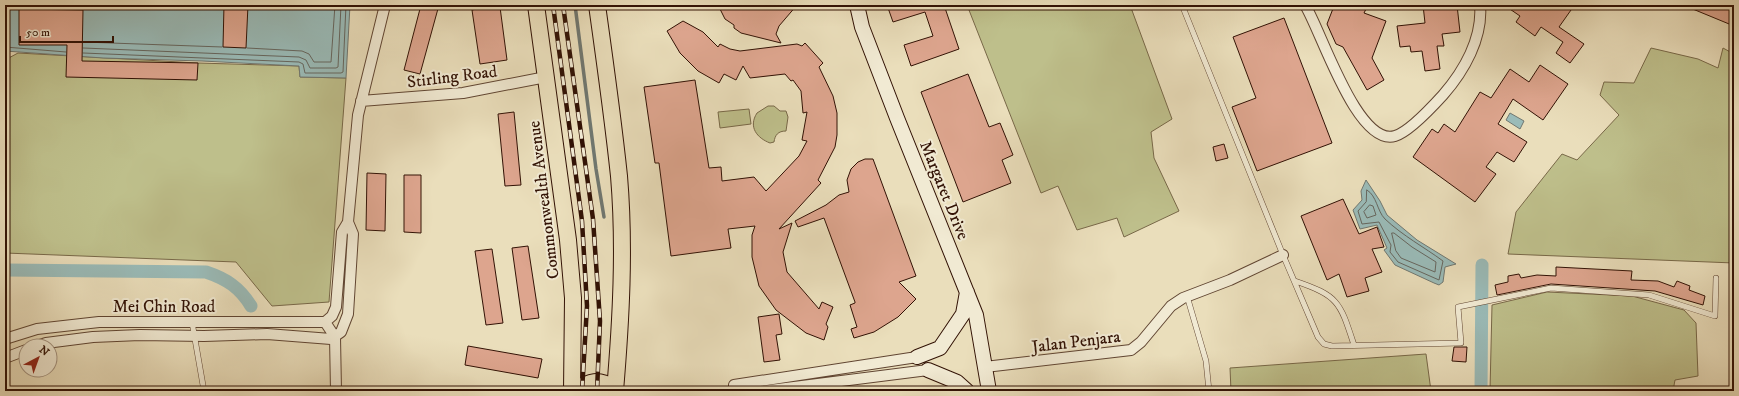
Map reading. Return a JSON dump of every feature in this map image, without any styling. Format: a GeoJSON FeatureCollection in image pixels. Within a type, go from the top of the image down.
{"type":"FeatureCollection","features":[{"type":"Feature","properties":{"kind":"main road","name":"Commonwealth Avenue"},"geometry":{"type":"LineString","coordinates":[[536,5],[568,240],[573,298],[573,391]]}},
{"type":"Feature","properties":{"kind":"main road"},"geometry":{"type":"LineString","coordinates":[[573,391],[594,381],[606,384],[615,390],[621,326],[619,177],[597,5]]}},
{"type":"Feature","properties":{"kind":"street"},"geometry":{"type":"LineString","coordinates":[[336,391],[335,336],[325,322],[332,316],[336,307],[342,232],[348,222],[361,101],[385,5]]}},
{"type":"Feature","properties":{"kind":"street","name":"Margaret Drive"},"geometry":{"type":"LineString","coordinates":[[857,5],[862,27],[976,315],[989,391]]}},
{"type":"Feature","properties":{"kind":"street"},"geometry":{"type":"LineString","coordinates":[[1305,5],[1352,106],[1370,128],[1386,137],[1395,136],[1408,128],[1442,96],[1467,63],[1479,27],[1481,16],[1480,5]]}},
{"type":"Feature","properties":{"kind":"street","name":"Stirling Road"},"geometry":{"type":"LineString","coordinates":[[361,101],[463,93],[546,77]]}},
{"type":"Feature","properties":{"kind":"street"},"geometry":{"type":"LineString","coordinates":[[335,336],[341,332],[346,324],[348,314],[353,234],[348,222]]}},
{"type":"Feature","properties":{"kind":"street","name":"Jalan Penjara"},"geometry":{"type":"LineString","coordinates":[[985,367],[1131,350],[1141,342],[1171,306],[1187,296],[1230,280],[1283,255]]}},
{"type":"Feature","properties":{"kind":"street"},"geometry":{"type":"LineString","coordinates":[[735,391],[734,385],[918,357],[940,348],[963,314],[967,290]]}},
{"type":"Feature","properties":{"kind":"street","name":"Mei Chin Road"},"geometry":{"type":"LineString","coordinates":[[5,339],[37,328],[70,324],[325,322]]}},
{"type":"Feature","properties":{"kind":"street","name":"Mei Chin Road"},"geometry":{"type":"LineString","coordinates":[[58,341],[93,337],[140,335],[194,336],[267,334],[327,340],[335,336]]}},
{"type":"Feature","properties":{"kind":"street"},"geometry":{"type":"LineString","coordinates":[[5,358],[18,353]]}},
{"type":"Feature","properties":{"kind":"street"},"geometry":{"type":"LineString","coordinates":[[762,391],[928,370],[957,382],[967,391]]}},
{"type":"Feature","properties":{"kind":"lane"},"geometry":{"type":"LineString","coordinates":[[1182,5],[1283,255],[1318,337],[1324,344],[1354,345],[1462,343],[1458,307],[1551,288],[1649,295],[1715,316],[1716,278]]}},
{"type":"Feature","properties":{"kind":"lane"},"geometry":{"type":"LineString","coordinates":[[1295,281],[1322,290],[1334,299],[1345,317],[1354,345]]}},
{"type":"Feature","properties":{"kind":"lane"},"geometry":{"type":"LineString","coordinates":[[1187,296],[1206,361],[1209,391]]}},
{"type":"Feature","properties":{"kind":"lane"},"geometry":{"type":"LineString","coordinates":[[192,322],[204,391]]}},
{"type":"Feature","properties":{"kind":"green space"},"geometry":{"type":"Polygon","coordinates":[[[967,5],[1130,5],[1172,119],[1151,132],[1154,158],[1179,211],[1124,237],[1117,218],[1077,230],[1058,186],[1041,193],[967,5]]]}},
{"type":"Feature","properties":{"kind":"green space"},"geometry":{"type":"Polygon","coordinates":[[[1651,48],[1698,59],[1718,68],[1723,48],[1734,54],[1734,263],[1508,254],[1516,212],[1562,154],[1577,160],[1619,115],[1600,95],[1604,82],[1634,83],[1651,48]]]}},
{"type":"Feature","properties":{"kind":"green space"},"geometry":{"type":"Polygon","coordinates":[[[18,53],[198,63],[299,66],[300,77],[346,78],[329,302],[272,306],[236,262],[5,253],[5,60],[18,53]]]}},
{"type":"Feature","properties":{"kind":"green space"},"geometry":{"type":"Polygon","coordinates":[[[768,106],[774,106],[780,111],[786,111],[788,117],[786,131],[776,135],[774,142],[770,143],[758,135],[755,131],[753,123],[757,113],[768,106]]]}},
{"type":"Feature","properties":{"kind":"green space"},"geometry":{"type":"Polygon","coordinates":[[[749,109],[751,124],[720,128],[718,112],[749,109]]]}},
{"type":"Feature","properties":{"kind":"green space"},"geometry":{"type":"Polygon","coordinates":[[[1547,292],[1632,296],[1684,310],[1696,323],[1698,376],[1675,380],[1673,391],[1490,391],[1492,305],[1547,292]]]}},
{"type":"Feature","properties":{"kind":"green space"},"geometry":{"type":"Polygon","coordinates":[[[1426,354],[1431,391],[1231,391],[1230,368],[1426,354]]]}},
{"type":"Feature","properties":{"kind":"water"},"geometry":{"type":"Polygon","coordinates":[[[5,5],[350,5],[346,78],[300,77],[299,66],[103,58],[5,51],[5,5]]]}},
{"type":"Feature","properties":{"kind":"water"},"geometry":{"type":"Polygon","coordinates":[[[1510,113],[1524,121],[1520,129],[1506,120],[1510,113]]]}},
{"type":"Feature","properties":{"kind":"water"},"geometry":{"type":"Polygon","coordinates":[[[1366,180],[1380,201],[1387,215],[1417,240],[1456,264],[1445,267],[1443,282],[1439,285],[1395,265],[1384,250],[1387,248],[1377,225],[1360,229],[1353,210],[1362,200],[1361,191],[1366,180]]]}},
{"type":"Feature","properties":{"kind":"building"},"geometry":{"type":"Polygon","coordinates":[[[224,5],[248,5],[246,48],[223,47],[224,5]]]}},
{"type":"Feature","properties":{"kind":"building"},"geometry":{"type":"Polygon","coordinates":[[[421,5],[439,5],[420,74],[404,70],[421,5]]]}},
{"type":"Feature","properties":{"kind":"building"},"geometry":{"type":"Polygon","coordinates":[[[477,5],[500,7],[507,60],[480,64],[472,10],[477,9],[477,5]]]}},
{"type":"Feature","properties":{"kind":"building"},"geometry":{"type":"Polygon","coordinates":[[[718,5],[797,5],[779,26],[776,34],[781,43],[741,33],[734,28],[734,25],[725,19],[718,5]]]}},
{"type":"Feature","properties":{"kind":"building"},"geometry":{"type":"Polygon","coordinates":[[[887,5],[944,5],[959,49],[911,66],[904,45],[933,36],[925,12],[893,22],[887,5]]]}},
{"type":"Feature","properties":{"kind":"building"},"geometry":{"type":"Polygon","coordinates":[[[1345,5],[1368,5],[1364,13],[1386,21],[1372,58],[1384,80],[1367,90],[1343,47],[1336,44],[1327,24],[1334,6],[1343,9],[1345,5]]]}},
{"type":"Feature","properties":{"kind":"building"},"geometry":{"type":"Polygon","coordinates":[[[1423,5],[1457,5],[1460,32],[1442,34],[1444,46],[1437,46],[1440,69],[1425,71],[1422,51],[1411,52],[1410,46],[1400,47],[1397,26],[1425,23],[1423,5]]]}},
{"type":"Feature","properties":{"kind":"building"},"geometry":{"type":"Polygon","coordinates":[[[1504,5],[1564,5],[1571,10],[1559,27],[1584,44],[1570,63],[1556,53],[1563,42],[1541,27],[1535,36],[1516,22],[1520,16],[1504,5]]]}},
{"type":"Feature","properties":{"kind":"building"},"geometry":{"type":"Polygon","coordinates":[[[1683,5],[1734,5],[1734,26],[1683,5]]]}},
{"type":"Feature","properties":{"kind":"building"},"geometry":{"type":"Polygon","coordinates":[[[19,9],[83,10],[82,61],[198,63],[197,80],[66,77],[67,45],[19,45],[19,9]]]}},
{"type":"Feature","properties":{"kind":"building"},"geometry":{"type":"Polygon","coordinates":[[[1284,18],[1332,143],[1257,171],[1232,107],[1256,98],[1233,37],[1284,18]]]}},
{"type":"Feature","properties":{"kind":"building"},"geometry":{"type":"Polygon","coordinates":[[[683,21],[703,32],[718,47],[720,44],[730,49],[740,51],[797,44],[802,46],[805,43],[823,63],[819,67],[833,96],[837,113],[837,135],[835,147],[818,180],[821,183],[779,229],[792,223],[783,252],[787,272],[819,309],[822,302],[833,307],[826,324],[828,327],[824,340],[806,333],[776,310],[759,286],[752,257],[752,235],[755,226],[728,229],[731,248],[671,256],[659,163],[655,163],[644,87],[695,80],[709,168],[721,167],[722,181],[754,177],[766,191],[799,156],[807,141],[802,140],[807,112],[803,113],[801,91],[793,80],[791,81],[785,74],[750,78],[743,66],[736,80],[724,74],[719,83],[698,71],[680,53],[667,31],[683,21]]]}},
{"type":"Feature","properties":{"kind":"building"},"geometry":{"type":"Polygon","coordinates":[[[1540,65],[1568,84],[1543,120],[1513,99],[1498,124],[1527,142],[1514,162],[1497,152],[1486,167],[1496,174],[1475,202],[1413,157],[1432,129],[1438,133],[1444,124],[1455,132],[1480,92],[1491,98],[1510,69],[1529,82],[1540,65]]]}},
{"type":"Feature","properties":{"kind":"building"},"geometry":{"type":"Polygon","coordinates":[[[968,74],[989,127],[1000,123],[1013,155],[1002,160],[1011,183],[963,202],[921,92],[968,74]]]}},
{"type":"Feature","properties":{"kind":"building"},"geometry":{"type":"Polygon","coordinates":[[[514,112],[521,185],[505,186],[498,114],[514,112]]]}},
{"type":"Feature","properties":{"kind":"building"},"geometry":{"type":"Polygon","coordinates":[[[1224,144],[1228,158],[1216,161],[1213,147],[1224,144]]]}},
{"type":"Feature","properties":{"kind":"building"},"geometry":{"type":"Polygon","coordinates":[[[865,159],[873,159],[916,276],[899,282],[916,299],[898,317],[874,332],[854,338],[851,329],[857,327],[850,305],[855,302],[824,218],[798,227],[795,221],[826,205],[839,195],[849,192],[847,180],[851,169],[858,162],[865,159]]]}},
{"type":"Feature","properties":{"kind":"building"},"geometry":{"type":"Polygon","coordinates":[[[367,173],[386,174],[385,231],[366,230],[367,173]]]}},
{"type":"Feature","properties":{"kind":"building"},"geometry":{"type":"Polygon","coordinates":[[[404,175],[421,175],[421,233],[404,232],[404,175]]]}},
{"type":"Feature","properties":{"kind":"building"},"geometry":{"type":"Polygon","coordinates":[[[1343,199],[1359,234],[1377,227],[1384,247],[1372,249],[1382,272],[1365,278],[1369,291],[1347,297],[1339,274],[1327,280],[1301,216],[1343,199]]]}},
{"type":"Feature","properties":{"kind":"building"},"geometry":{"type":"Polygon","coordinates":[[[528,246],[539,318],[522,320],[512,248],[528,246]]]}},
{"type":"Feature","properties":{"kind":"building"},"geometry":{"type":"Polygon","coordinates":[[[492,249],[503,323],[486,325],[475,251],[492,249]]]}},
{"type":"Feature","properties":{"kind":"building"},"geometry":{"type":"Polygon","coordinates":[[[1556,267],[1632,271],[1631,280],[1658,281],[1674,287],[1677,281],[1690,286],[1689,290],[1705,296],[1703,305],[1655,291],[1551,284],[1497,295],[1495,285],[1508,282],[1508,276],[1519,274],[1521,278],[1537,275],[1556,276],[1556,267]]]}},
{"type":"Feature","properties":{"kind":"building"},"geometry":{"type":"Polygon","coordinates":[[[779,314],[782,334],[776,335],[780,360],[764,362],[758,317],[779,314]]]}},
{"type":"Feature","properties":{"kind":"building"},"geometry":{"type":"Polygon","coordinates":[[[468,346],[542,359],[538,378],[465,365],[468,346]]]}},
{"type":"Feature","properties":{"kind":"building"},"geometry":{"type":"Polygon","coordinates":[[[1454,347],[1467,347],[1466,362],[1452,361],[1454,347]]]}},
{"type":"Feature","properties":{"kind":"waterway"},"geometry":{"type":"LineString","coordinates":[[575,5],[596,169],[604,217]]}},
{"type":"Feature","properties":{"kind":"waterway"},"geometry":{"type":"LineString","coordinates":[[1481,391],[1482,265]]}},
{"type":"Feature","properties":{"kind":"waterway"},"geometry":{"type":"LineString","coordinates":[[5,270],[206,272],[227,281],[242,294],[251,306]]}},
{"type":"Feature","properties":{"kind":"railway"},"geometry":{"type":"LineString","coordinates":[[553,5],[582,221],[587,306],[582,391]]}},
{"type":"Feature","properties":{"kind":"railway"},"geometry":{"type":"LineString","coordinates":[[563,5],[593,219],[600,321],[597,391]]}}]}
